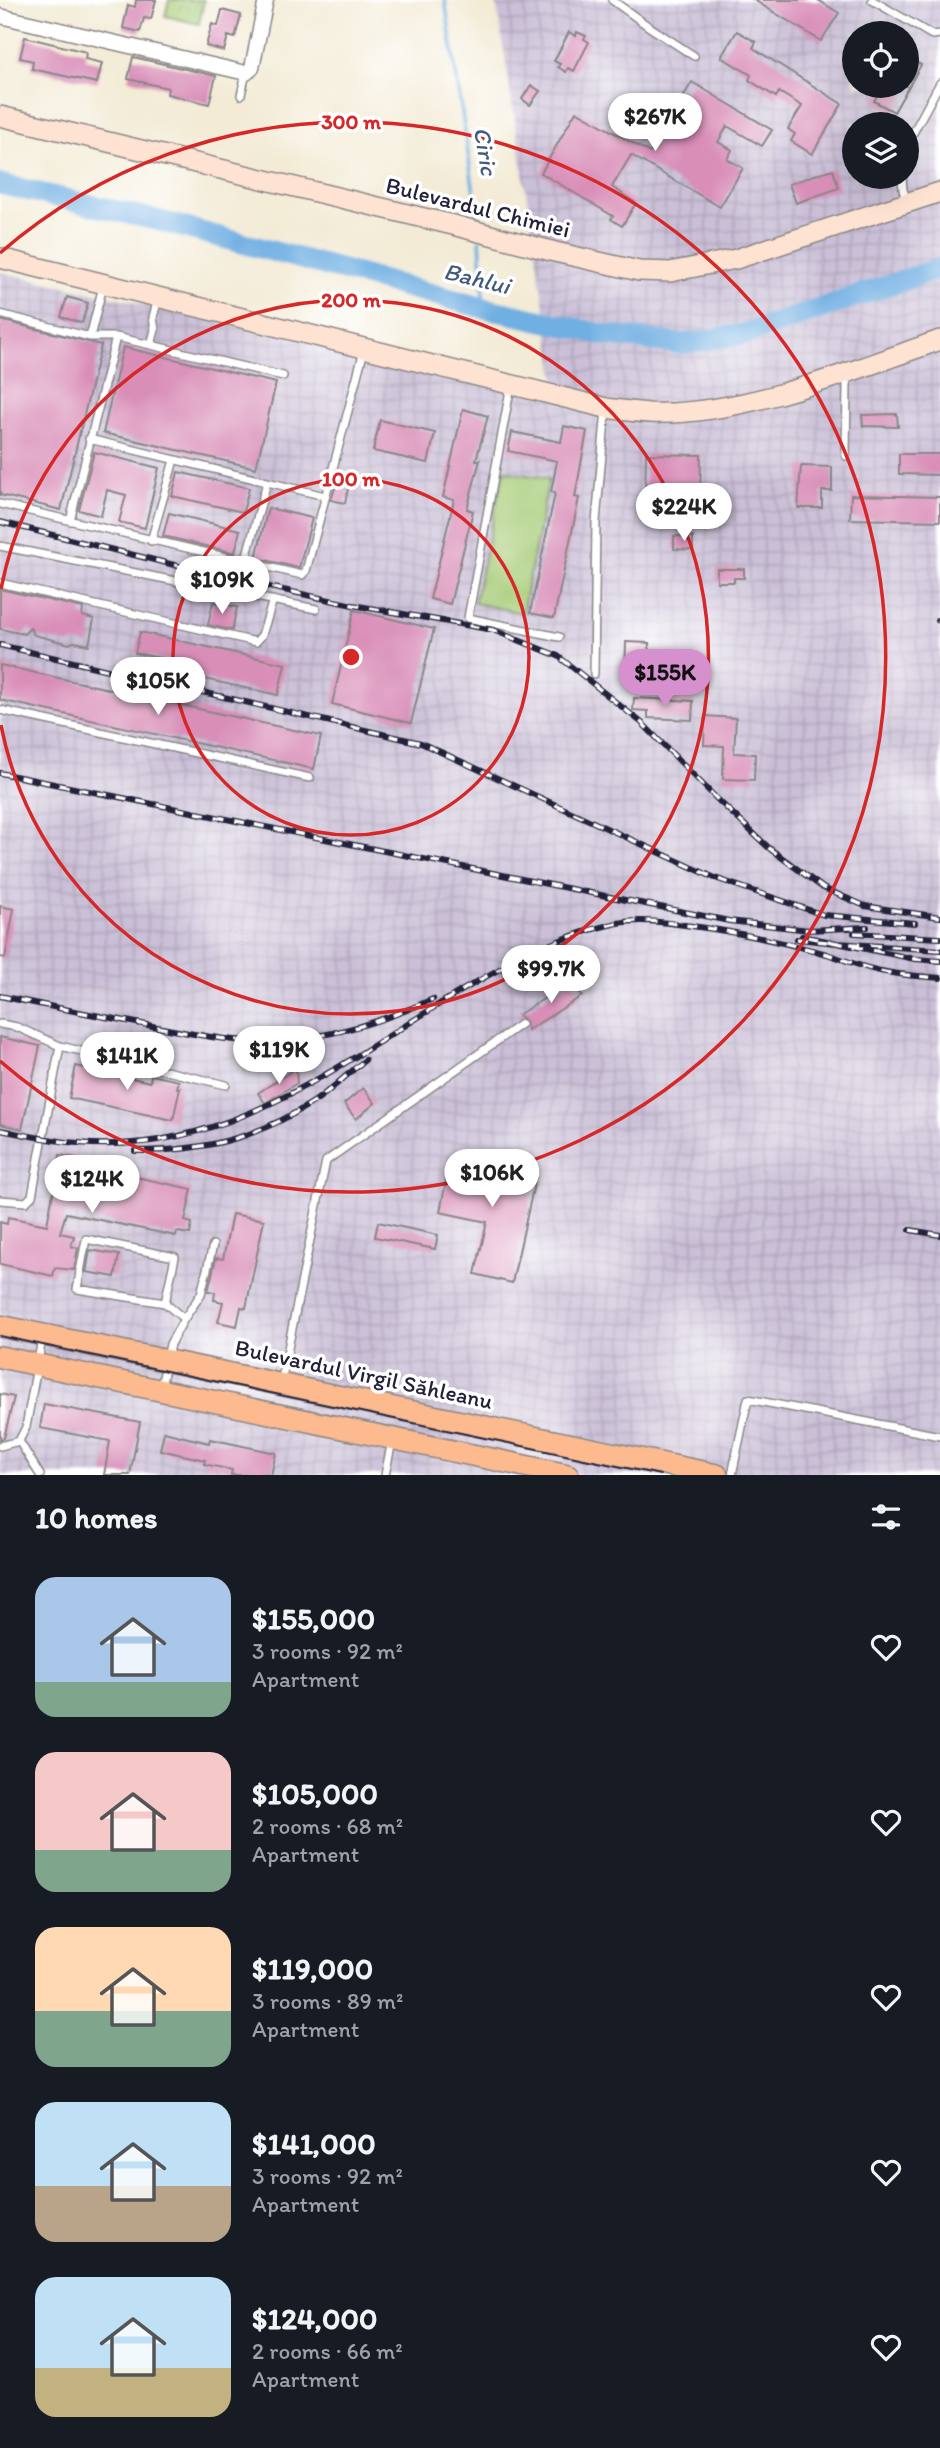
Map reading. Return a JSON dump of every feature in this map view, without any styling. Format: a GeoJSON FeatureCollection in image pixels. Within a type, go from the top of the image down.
{"type":"FeatureCollection","features":[{"type":"Feature","properties":{"kind":"main road","name":"Bulevardul Virgil Săhleanu"},"geometry":{"type":"LineString","coordinates":[[0,1326],[717,1475]]}},
{"type":"Feature","properties":{"kind":"main road"},"geometry":{"type":"LineString","coordinates":[[0,1357],[568,1475]]}},
{"type":"Feature","properties":{"kind":"street"},"geometry":{"type":"LineString","coordinates":[[0,16],[246,73],[252,68],[266,0]]}},
{"type":"Feature","properties":{"kind":"street","name":"Bulevardul Chimiei"},"geometry":{"type":"LineString","coordinates":[[0,116],[639,271],[670,272],[736,259],[940,192]]}},
{"type":"Feature","properties":{"kind":"street"},"geometry":{"type":"LineString","coordinates":[[0,258],[606,408],[650,413],[698,410],[793,390],[940,341]]}},
{"type":"Feature","properties":{"kind":"lane"},"geometry":{"type":"LineString","coordinates":[[612,0],[694,56]]}},
{"type":"Feature","properties":{"kind":"lane"},"geometry":{"type":"LineString","coordinates":[[872,0],[932,35],[940,34]]}},
{"type":"Feature","properties":{"kind":"lane"},"geometry":{"type":"LineString","coordinates":[[242,95],[246,73]]}},
{"type":"Feature","properties":{"kind":"lane"},"geometry":{"type":"LineString","coordinates":[[919,122],[940,83]]}},
{"type":"Feature","properties":{"kind":"lane"},"geometry":{"type":"LineString","coordinates":[[903,189],[907,202]]}},
{"type":"Feature","properties":{"kind":"lane"},"geometry":{"type":"LineString","coordinates":[[90,337],[104,284]]}},
{"type":"Feature","properties":{"kind":"lane"},"geometry":{"type":"LineString","coordinates":[[151,345],[155,330],[153,317],[158,299]]}},
{"type":"Feature","properties":{"kind":"lane"},"geometry":{"type":"LineString","coordinates":[[0,314],[90,337],[116,337],[284,376]]}},
{"type":"Feature","properties":{"kind":"lane"},"geometry":{"type":"LineString","coordinates":[[70,521],[116,337]]}},
{"type":"Feature","properties":{"kind":"lane"},"geometry":{"type":"LineString","coordinates":[[0,504],[300,576],[304,574],[364,347]]}},
{"type":"Feature","properties":{"kind":"lane"},"geometry":{"type":"LineString","coordinates":[[844,373],[847,384],[846,456]]}},
{"type":"Feature","properties":{"kind":"lane"},"geometry":{"type":"LineString","coordinates":[[511,384],[468,618],[559,637]]}},
{"type":"Feature","properties":{"kind":"lane"},"geometry":{"type":"LineString","coordinates":[[594,674],[596,522],[606,408]]}},
{"type":"Feature","properties":{"kind":"lane"},"geometry":{"type":"LineString","coordinates":[[89,439],[325,496]]}},
{"type":"Feature","properties":{"kind":"lane"},"geometry":{"type":"LineString","coordinates":[[151,541],[174,460]]}},
{"type":"Feature","properties":{"kind":"lane"},"geometry":{"type":"LineString","coordinates":[[245,562],[267,482]]}},
{"type":"Feature","properties":{"kind":"lane"},"geometry":{"type":"LineString","coordinates":[[0,546],[316,609]]}},
{"type":"Feature","properties":{"kind":"lane"},"geometry":{"type":"LineString","coordinates":[[0,583],[256,642],[262,635],[273,600]]}},
{"type":"Feature","properties":{"kind":"lane"},"geometry":{"type":"LineString","coordinates":[[0,710],[310,778]]}},
{"type":"Feature","properties":{"kind":"lane"},"geometry":{"type":"LineString","coordinates":[[0,1024],[17,1027],[60,1046],[226,1085]]}},
{"type":"Feature","properties":{"kind":"lane"},"geometry":{"type":"LineString","coordinates":[[281,1383],[326,1161],[521,1024]]}},
{"type":"Feature","properties":{"kind":"lane"},"geometry":{"type":"LineString","coordinates":[[0,1200],[26,1202],[32,1196],[60,1046]]}},
{"type":"Feature","properties":{"kind":"lane"},"geometry":{"type":"LineString","coordinates":[[165,1303],[175,1257],[86,1239],[77,1289],[165,1303],[184,1319]]}},
{"type":"Feature","properties":{"kind":"lane"},"geometry":{"type":"LineString","coordinates":[[160,1390],[170,1344],[201,1294],[213,1245]]}},
{"type":"Feature","properties":{"kind":"lane"},"geometry":{"type":"LineString","coordinates":[[0,1446],[19,1441],[26,1427],[43,1335]]}},
{"type":"Feature","properties":{"kind":"lane"},"geometry":{"type":"LineString","coordinates":[[732,1475],[748,1399],[940,1436]]}},
{"type":"Feature","properties":{"kind":"lane"},"geometry":{"type":"LineString","coordinates":[[384,1475],[392,1438]]}},
{"type":"Feature","properties":{"kind":"lane"},"geometry":{"type":"LineString","coordinates":[[19,1441],[41,1475]]}},
{"type":"Feature","properties":{"kind":"shaded area"},"geometry":{"type":"Polygon","coordinates":[[[496,0],[940,0],[940,1475],[0,1475],[0,272],[454,373],[556,382],[496,0]]]}},
{"type":"Feature","properties":{"kind":"green space"},"geometry":{"type":"Polygon","coordinates":[[[169,0],[204,0],[199,24],[165,16],[169,0]]]}},
{"type":"Feature","properties":{"kind":"green space"},"geometry":{"type":"Polygon","coordinates":[[[504,471],[549,479],[522,613],[474,603],[504,471]]]}},
{"type":"Feature","properties":{"kind":"building"},"geometry":{"type":"Polygon","coordinates":[[[136,0],[156,0],[151,19],[144,18],[140,32],[123,28],[128,5],[135,7],[136,0]]]}},
{"type":"Feature","properties":{"kind":"building"},"geometry":{"type":"Polygon","coordinates":[[[754,0],[818,0],[839,13],[821,41],[754,0]]]}},
{"type":"Feature","properties":{"kind":"building"},"geometry":{"type":"Polygon","coordinates":[[[222,10],[241,15],[235,38],[228,36],[224,51],[206,46],[212,24],[218,26],[222,10]]]}},
{"type":"Feature","properties":{"kind":"building"},"geometry":{"type":"Polygon","coordinates":[[[737,31],[756,42],[753,48],[842,104],[812,154],[791,141],[795,134],[788,129],[802,106],[779,92],[776,97],[749,80],[751,75],[721,57],[737,31]]]}},
{"type":"Feature","properties":{"kind":"building"},"geometry":{"type":"Polygon","coordinates":[[[569,32],[576,36],[577,32],[586,36],[584,39],[589,42],[574,71],[568,68],[566,72],[554,61],[569,32]]]}},
{"type":"Feature","properties":{"kind":"building"},"geometry":{"type":"Polygon","coordinates":[[[25,37],[86,52],[85,59],[102,63],[97,83],[32,69],[33,61],[20,58],[25,37]]]}},
{"type":"Feature","properties":{"kind":"building"},"geometry":{"type":"Polygon","coordinates":[[[133,57],[216,76],[209,104],[167,94],[168,88],[128,79],[133,57]]]}},
{"type":"Feature","properties":{"kind":"building"},"geometry":{"type":"Polygon","coordinates":[[[692,82],[772,130],[762,146],[727,126],[718,142],[732,150],[727,159],[743,168],[720,207],[631,155],[612,187],[636,203],[622,226],[611,219],[613,216],[541,173],[576,111],[650,153],[666,126],[657,120],[667,103],[676,109],[692,82]]]}},
{"type":"Feature","properties":{"kind":"building"},"geometry":{"type":"Polygon","coordinates":[[[531,85],[540,91],[530,105],[522,99],[531,85]]]}},
{"type":"Feature","properties":{"kind":"building"},"geometry":{"type":"Polygon","coordinates":[[[876,98],[902,98],[894,112],[874,101],[876,98]]]}},
{"type":"Feature","properties":{"kind":"building"},"geometry":{"type":"Polygon","coordinates":[[[833,170],[839,188],[796,203],[789,184],[833,170]]]}},
{"type":"Feature","properties":{"kind":"building"},"geometry":{"type":"Polygon","coordinates":[[[67,297],[88,303],[82,323],[61,317],[67,297]]]}},
{"type":"Feature","properties":{"kind":"building"},"geometry":{"type":"Polygon","coordinates":[[[0,320],[101,345],[61,510],[0,495],[0,320]]]}},
{"type":"Feature","properties":{"kind":"building"},"geometry":{"type":"Polygon","coordinates":[[[123,347],[276,383],[256,468],[103,433],[123,347]]]}},
{"type":"Feature","properties":{"kind":"building"},"geometry":{"type":"Polygon","coordinates":[[[463,409],[488,416],[467,509],[473,511],[450,604],[430,599],[454,500],[443,497],[463,409]]]}},
{"type":"Feature","properties":{"kind":"building"},"geometry":{"type":"Polygon","coordinates":[[[897,414],[898,427],[863,426],[862,415],[897,414]]]}},
{"type":"Feature","properties":{"kind":"building"},"geometry":{"type":"Polygon","coordinates":[[[380,420],[435,433],[428,463],[373,451],[380,420]]]}},
{"type":"Feature","properties":{"kind":"building"},"geometry":{"type":"Polygon","coordinates":[[[564,426],[587,431],[575,497],[579,498],[554,618],[530,613],[555,493],[551,492],[557,461],[508,451],[512,432],[561,442],[564,426]]]}},
{"type":"Feature","properties":{"kind":"building"},"geometry":{"type":"Polygon","coordinates":[[[94,452],[159,468],[145,528],[119,522],[126,495],[107,490],[101,516],[79,510],[94,452]]]}},
{"type":"Feature","properties":{"kind":"building"},"geometry":{"type":"Polygon","coordinates":[[[646,454],[701,455],[700,500],[645,499],[646,454]]]}},
{"type":"Feature","properties":{"kind":"building"},"geometry":{"type":"Polygon","coordinates":[[[899,454],[940,454],[940,475],[899,474],[899,454]]]}},
{"type":"Feature","properties":{"kind":"building"},"geometry":{"type":"Polygon","coordinates":[[[801,466],[832,467],[832,491],[822,491],[822,508],[798,508],[801,466]]]}},
{"type":"Feature","properties":{"kind":"building"},"geometry":{"type":"Polygon","coordinates":[[[178,472],[249,488],[243,512],[172,496],[178,472]]]}},
{"type":"Feature","properties":{"kind":"building"},"geometry":{"type":"Polygon","coordinates":[[[340,473],[351,475],[345,503],[331,500],[340,473]]]}},
{"type":"Feature","properties":{"kind":"building"},"geometry":{"type":"Polygon","coordinates":[[[851,495],[940,497],[940,521],[850,519],[851,495]]]}},
{"type":"Feature","properties":{"kind":"building"},"geometry":{"type":"Polygon","coordinates":[[[268,508],[312,518],[299,568],[256,558],[268,508]]]}},
{"type":"Feature","properties":{"kind":"building"},"geometry":{"type":"Polygon","coordinates":[[[169,513],[240,530],[235,553],[163,536],[169,513]]]}},
{"type":"Feature","properties":{"kind":"building"},"geometry":{"type":"Polygon","coordinates":[[[674,536],[693,537],[693,550],[674,549],[674,536]]]}},
{"type":"Feature","properties":{"kind":"building"},"geometry":{"type":"Polygon","coordinates":[[[717,569],[744,569],[744,578],[734,578],[734,582],[717,582],[717,569]]]}},
{"type":"Feature","properties":{"kind":"building"},"geometry":{"type":"Polygon","coordinates":[[[0,589],[83,608],[82,616],[94,619],[89,645],[74,642],[69,644],[34,635],[30,628],[24,634],[0,629],[0,589]]]}},
{"type":"Feature","properties":{"kind":"building"},"geometry":{"type":"Polygon","coordinates":[[[213,602],[237,607],[232,630],[208,625],[213,602]]]}},
{"type":"Feature","properties":{"kind":"building"},"geometry":{"type":"Polygon","coordinates":[[[354,610],[434,629],[411,723],[332,704],[354,610]]]}},
{"type":"Feature","properties":{"kind":"building"},"geometry":{"type":"Polygon","coordinates":[[[140,632],[285,664],[278,695],[181,674],[184,663],[135,653],[140,632]]]}},
{"type":"Feature","properties":{"kind":"building"},"geometry":{"type":"Polygon","coordinates":[[[626,642],[649,643],[648,676],[625,675],[626,642]]]}},
{"type":"Feature","properties":{"kind":"building"},"geometry":{"type":"Polygon","coordinates":[[[0,665],[321,736],[314,769],[0,700],[0,665]]]}},
{"type":"Feature","properties":{"kind":"building"},"geometry":{"type":"Polygon","coordinates":[[[634,698],[693,701],[692,720],[648,718],[648,711],[633,710],[634,698]]]}},
{"type":"Feature","properties":{"kind":"building"},"geometry":{"type":"Polygon","coordinates":[[[705,716],[736,718],[734,753],[755,754],[754,780],[723,779],[724,746],[704,745],[705,716]]]}},
{"type":"Feature","properties":{"kind":"building"},"geometry":{"type":"Polygon","coordinates":[[[0,906],[14,909],[5,958],[0,957],[0,906]]]}},
{"type":"Feature","properties":{"kind":"building"},"geometry":{"type":"Polygon","coordinates":[[[572,981],[582,996],[528,1030],[526,1021],[518,1015],[572,981]]]}},
{"type":"Feature","properties":{"kind":"building"},"geometry":{"type":"Polygon","coordinates":[[[0,1037],[40,1046],[22,1129],[0,1124],[0,1037]]]}},
{"type":"Feature","properties":{"kind":"building"},"geometry":{"type":"Polygon","coordinates":[[[293,1051],[295,1062],[268,1067],[265,1055],[293,1051]]]}},
{"type":"Feature","properties":{"kind":"building"},"geometry":{"type":"Polygon","coordinates":[[[76,1066],[150,1082],[151,1075],[179,1081],[173,1120],[69,1098],[76,1066]]]}},
{"type":"Feature","properties":{"kind":"building"},"geometry":{"type":"Polygon","coordinates":[[[296,1068],[297,1083],[265,1103],[258,1093],[296,1068]]]}},
{"type":"Feature","properties":{"kind":"building"},"geometry":{"type":"Polygon","coordinates":[[[363,1088],[375,1103],[356,1119],[344,1104],[363,1088]]]}},
{"type":"Feature","properties":{"kind":"building"},"geometry":{"type":"Polygon","coordinates":[[[60,1155],[76,1158],[75,1164],[192,1189],[185,1221],[192,1223],[190,1234],[177,1232],[176,1236],[66,1213],[60,1233],[74,1236],[71,1246],[78,1248],[74,1270],[55,1268],[53,1276],[0,1264],[0,1222],[7,1224],[8,1217],[47,1225],[60,1155]]]}},
{"type":"Feature","properties":{"kind":"building"},"geometry":{"type":"Polygon","coordinates":[[[451,1156],[537,1171],[512,1283],[475,1274],[487,1222],[440,1212],[451,1156]]]}},
{"type":"Feature","properties":{"kind":"building"},"geometry":{"type":"Polygon","coordinates":[[[232,1214],[264,1220],[246,1308],[241,1307],[237,1326],[218,1322],[223,1302],[214,1300],[215,1292],[208,1291],[216,1258],[223,1259],[232,1214]]]}},
{"type":"Feature","properties":{"kind":"building"},"geometry":{"type":"Polygon","coordinates":[[[378,1222],[438,1235],[435,1249],[375,1237],[378,1222]]]}},
{"type":"Feature","properties":{"kind":"building"},"geometry":{"type":"Polygon","coordinates":[[[90,1250],[119,1255],[115,1277],[86,1272],[90,1250]]]}},
{"type":"Feature","properties":{"kind":"building"},"geometry":{"type":"Polygon","coordinates":[[[0,1394],[14,1397],[4,1438],[0,1440],[0,1394]]]}},
{"type":"Feature","properties":{"kind":"building"},"geometry":{"type":"Polygon","coordinates":[[[44,1404],[140,1422],[130,1475],[104,1475],[110,1441],[40,1428],[44,1404]]]}},
{"type":"Feature","properties":{"kind":"building"},"geometry":{"type":"Polygon","coordinates":[[[164,1432],[209,1443],[210,1439],[276,1453],[271,1475],[231,1475],[232,1470],[204,1464],[205,1460],[160,1450],[164,1432]]]}},
{"type":"Feature","properties":{"kind":"waterway","name":"Ciric"},"geometry":{"type":"LineString","coordinates":[[445,0],[479,226]]}},
{"type":"Feature","properties":{"kind":"waterway","name":"Bahlui"},"geometry":{"type":"LineString","coordinates":[[0,184],[160,221],[484,308],[605,335],[683,344],[745,334],[940,268]]}},
{"type":"Feature","properties":{"kind":"waterway","name":"Ciric"},"geometry":{"type":"LineString","coordinates":[[480,240],[484,308]]}},
{"type":"Feature","properties":{"kind":"tram line"},"geometry":{"type":"LineString","coordinates":[[0,1336],[660,1475]]}},
{"type":"Feature","properties":{"kind":"railway"},"geometry":{"type":"LineString","coordinates":[[0,522],[223,577],[353,605],[493,630],[558,656],[642,723],[769,848],[823,888],[865,906],[940,917]]}},
{"type":"Feature","properties":{"kind":"railway"},"geometry":{"type":"LineString","coordinates":[[0,645],[421,743],[715,878],[824,915],[915,923]]}},
{"type":"Feature","properties":{"kind":"railway"},"geometry":{"type":"LineString","coordinates":[[0,773],[729,921],[809,930],[867,927]]}},
{"type":"Feature","properties":{"kind":"railway"},"geometry":{"type":"LineString","coordinates":[[0,1130],[68,1142],[129,1144],[178,1136],[225,1123],[314,1081],[462,990],[526,955],[571,936],[618,923],[655,922],[726,931],[827,954],[880,971],[940,978]]}},
{"type":"Feature","properties":{"kind":"railway"},"geometry":{"type":"LineString","coordinates":[[854,933],[940,938]]}},
{"type":"Feature","properties":{"kind":"railway"},"geometry":{"type":"LineString","coordinates":[[797,939],[837,943],[802,936]]}},
{"type":"Feature","properties":{"kind":"railway"},"geometry":{"type":"LineString","coordinates":[[940,950],[837,943],[915,959],[940,961]]}},
{"type":"Feature","properties":{"kind":"railway"},"geometry":{"type":"LineString","coordinates":[[0,996],[195,1034],[249,1041],[304,1038],[342,1031],[397,1014],[433,999]]}},
{"type":"Feature","properties":{"kind":"railway"},"geometry":{"type":"LineString","coordinates":[[135,1151],[184,1149],[250,1134],[315,1101],[365,1060]]}},
{"type":"Feature","properties":{"kind":"railway"},"geometry":{"type":"LineString","coordinates":[[910,1230],[940,1235]]}}]}
